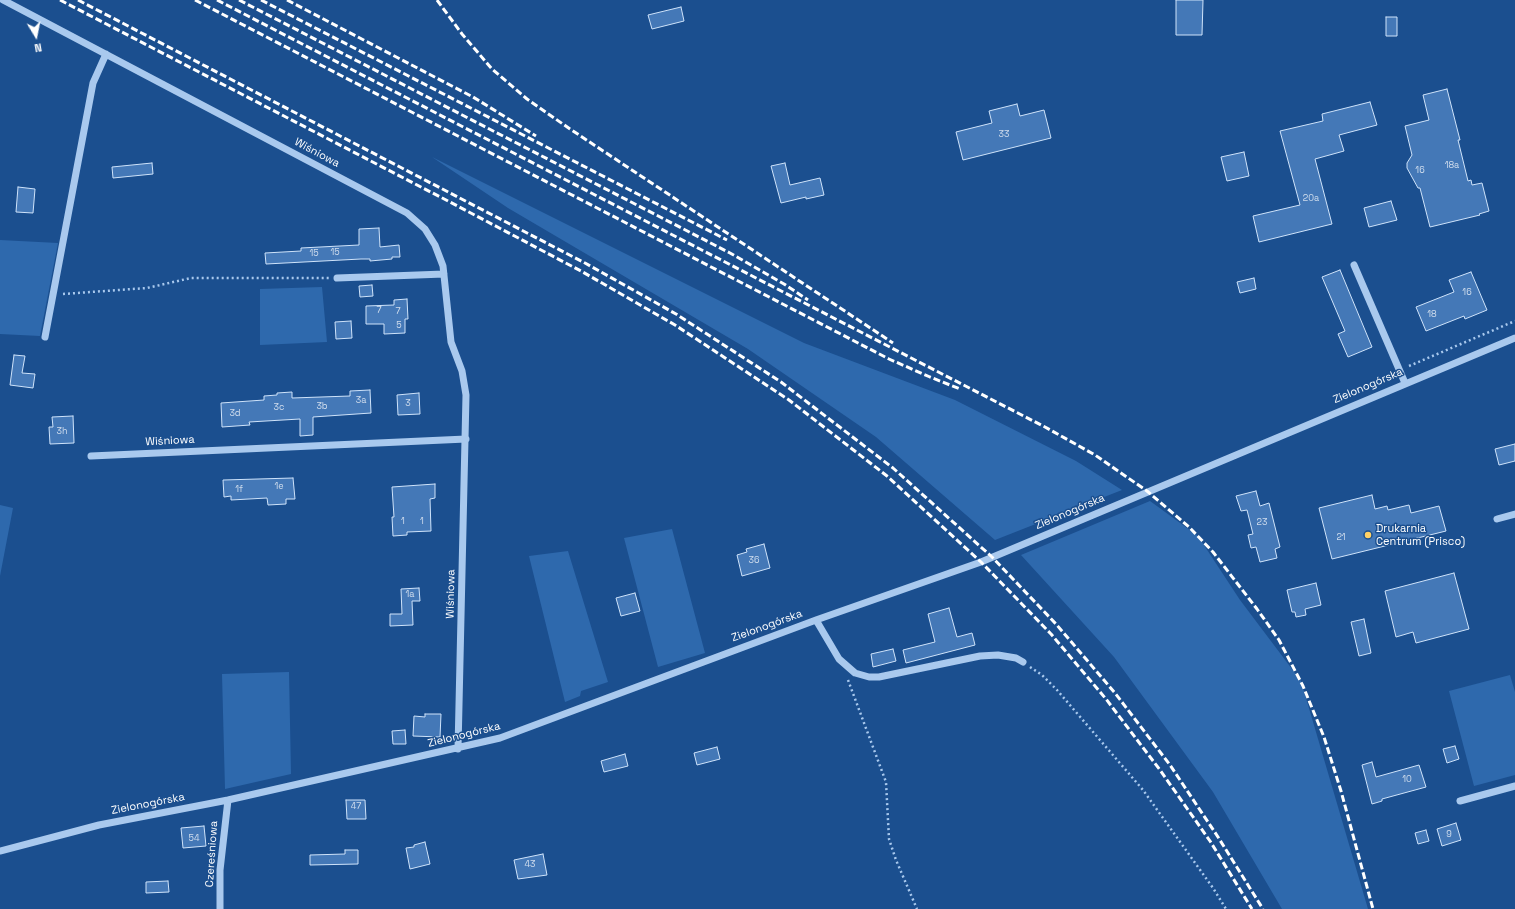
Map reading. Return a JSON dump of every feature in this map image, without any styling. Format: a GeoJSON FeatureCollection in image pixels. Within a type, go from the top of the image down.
{"type":"FeatureCollection","features":[{"type":"Feature","properties":{"kind":"street","name":"Wiśniowa"},"geometry":{"type":"LineString","coordinates":[[3,0],[407,213],[425,229],[435,245],[443,266],[451,342],[462,370],[466,395],[458,749]]}},
{"type":"Feature","properties":{"kind":"street"},"geometry":{"type":"LineString","coordinates":[[45,337],[93,83],[106,54]]}},
{"type":"Feature","properties":{"kind":"street"},"geometry":{"type":"LineString","coordinates":[[1354,265],[1405,383]]}},
{"type":"Feature","properties":{"kind":"street"},"geometry":{"type":"LineString","coordinates":[[337,278],[444,274]]}},
{"type":"Feature","properties":{"kind":"street","name":"Zielonogórska"},"geometry":{"type":"LineString","coordinates":[[0,851],[99,825],[228,800],[458,749],[500,738],[816,620],[981,562],[1515,338]]}},
{"type":"Feature","properties":{"kind":"street","name":"Wiśniowa"},"geometry":{"type":"LineString","coordinates":[[90,456],[466,439]]}},
{"type":"Feature","properties":{"kind":"street"},"geometry":{"type":"LineString","coordinates":[[1497,519],[1515,514]]}},
{"type":"Feature","properties":{"kind":"street"},"geometry":{"type":"LineString","coordinates":[[816,620],[839,659],[855,673],[869,677],[879,677],[980,656],[998,655],[1016,658],[1023,662]]}},
{"type":"Feature","properties":{"kind":"street"},"geometry":{"type":"LineString","coordinates":[[1460,801],[1515,786]]}},
{"type":"Feature","properties":{"kind":"street","name":"Czereśniowa"},"geometry":{"type":"LineString","coordinates":[[220,909],[220,870],[228,800]]}},
{"type":"Feature","properties":{"kind":"path"},"geometry":{"type":"LineString","coordinates":[[53,295],[147,288],[191,278],[337,278]]}},
{"type":"Feature","properties":{"kind":"path"},"geometry":{"type":"LineString","coordinates":[[1400,370],[1515,322]]}},
{"type":"Feature","properties":{"kind":"path"},"geometry":{"type":"LineString","coordinates":[[1023,662],[1042,675],[1057,690],[1143,790],[1213,888],[1226,909]]}},
{"type":"Feature","properties":{"kind":"path"},"geometry":{"type":"LineString","coordinates":[[847,679],[864,720],[886,782],[889,839],[896,860],[917,909]]}},
{"type":"Feature","properties":{"kind":"shaded area"},"geometry":{"type":"Polygon","coordinates":[[[432,157],[804,343],[955,400],[1076,461],[1122,490],[995,540],[876,437],[748,349],[508,208],[432,157]]]}},
{"type":"Feature","properties":{"kind":"shaded area"},"geometry":{"type":"Polygon","coordinates":[[[0,240],[58,243],[40,336],[0,334],[0,240]]]}},
{"type":"Feature","properties":{"kind":"shaded area"},"geometry":{"type":"Polygon","coordinates":[[[322,287],[327,342],[260,345],[260,289],[322,287]]]}},
{"type":"Feature","properties":{"kind":"shaded area"},"geometry":{"type":"Polygon","coordinates":[[[1150,501],[1198,536],[1240,600],[1301,681],[1368,909],[1282,909],[1213,792],[1114,657],[1021,555],[1150,501]]]}},
{"type":"Feature","properties":{"kind":"shaded area"},"geometry":{"type":"Polygon","coordinates":[[[0,505],[13,508],[0,576],[0,505]]]}},
{"type":"Feature","properties":{"kind":"shaded area"},"geometry":{"type":"Polygon","coordinates":[[[672,529],[705,653],[658,667],[624,538],[672,529]]]}},
{"type":"Feature","properties":{"kind":"shaded area"},"geometry":{"type":"Polygon","coordinates":[[[568,551],[608,682],[581,691],[580,696],[565,702],[529,556],[568,551]]]}},
{"type":"Feature","properties":{"kind":"shaded area"},"geometry":{"type":"Polygon","coordinates":[[[289,672],[291,774],[225,789],[222,674],[289,672]]]}},
{"type":"Feature","properties":{"kind":"shaded area"},"geometry":{"type":"Polygon","coordinates":[[[1510,675],[1515,692],[1515,775],[1474,786],[1449,691],[1510,675]]]}},
{"type":"Feature","properties":{"kind":"building"},"geometry":{"type":"Polygon","coordinates":[[[1176,0],[1203,0],[1202,35],[1176,35],[1176,0]]]}},
{"type":"Feature","properties":{"kind":"building"},"geometry":{"type":"Polygon","coordinates":[[[681,7],[684,21],[652,29],[648,15],[681,7]]]}},
{"type":"Feature","properties":{"kind":"building"},"geometry":{"type":"Polygon","coordinates":[[[1386,17],[1397,17],[1397,36],[1386,36],[1386,17]]]}},
{"type":"Feature","properties":{"kind":"building"},"geometry":{"type":"Polygon","coordinates":[[[1447,89],[1460,140],[1458,140],[1468,181],[1471,180],[1472,185],[1482,183],[1489,211],[1479,214],[1480,215],[1430,227],[1420,188],[1418,188],[1407,168],[1407,163],[1412,155],[1405,126],[1429,120],[1423,95],[1447,89]]]}},
{"type":"Feature","properties":{"kind":"building"},"geometry":{"type":"Polygon","coordinates":[[[1370,102],[1377,125],[1339,135],[1344,151],[1315,159],[1332,224],[1259,242],[1253,216],[1300,205],[1280,131],[1323,121],[1322,114],[1370,102]]]}},
{"type":"Feature","properties":{"kind":"building"},"geometry":{"type":"Polygon","coordinates":[[[1017,104],[1020,116],[1044,110],[1051,138],[963,160],[956,132],[992,123],[989,111],[1017,104]]]}},
{"type":"Feature","properties":{"kind":"building"},"geometry":{"type":"Polygon","coordinates":[[[1244,152],[1249,176],[1227,181],[1221,157],[1244,152]]]}},
{"type":"Feature","properties":{"kind":"building"},"geometry":{"type":"Polygon","coordinates":[[[152,163],[153,174],[113,178],[112,167],[152,163]]]}},
{"type":"Feature","properties":{"kind":"building"},"geometry":{"type":"Polygon","coordinates":[[[785,163],[790,185],[820,178],[824,195],[806,199],[806,197],[781,203],[771,166],[785,163]]]}},
{"type":"Feature","properties":{"kind":"building"},"geometry":{"type":"Polygon","coordinates":[[[18,187],[35,189],[33,213],[16,212],[18,187]]]}},
{"type":"Feature","properties":{"kind":"building"},"geometry":{"type":"Polygon","coordinates":[[[1391,201],[1397,220],[1369,227],[1364,208],[1391,201]]]}},
{"type":"Feature","properties":{"kind":"building"},"geometry":{"type":"Polygon","coordinates":[[[379,228],[380,247],[399,245],[400,257],[370,261],[370,259],[361,259],[266,264],[265,253],[301,251],[301,248],[359,245],[359,229],[379,228]]]}},
{"type":"Feature","properties":{"kind":"building"},"geometry":{"type":"Polygon","coordinates":[[[1340,270],[1372,347],[1348,357],[1338,334],[1345,331],[1322,277],[1340,270]]]}},
{"type":"Feature","properties":{"kind":"building"},"geometry":{"type":"Polygon","coordinates":[[[1471,272],[1487,310],[1465,319],[1464,316],[1426,331],[1416,307],[1454,292],[1449,280],[1471,272]]]}},
{"type":"Feature","properties":{"kind":"building"},"geometry":{"type":"Polygon","coordinates":[[[1254,278],[1256,289],[1240,293],[1237,282],[1254,278]]]}},
{"type":"Feature","properties":{"kind":"building"},"geometry":{"type":"Polygon","coordinates":[[[372,285],[373,296],[360,297],[359,286],[372,285]]]}},
{"type":"Feature","properties":{"kind":"building"},"geometry":{"type":"Polygon","coordinates":[[[407,299],[408,319],[405,319],[405,333],[384,334],[384,324],[366,324],[366,306],[394,305],[394,300],[407,299]]]}},
{"type":"Feature","properties":{"kind":"building"},"geometry":{"type":"Polygon","coordinates":[[[351,321],[352,338],[336,339],[335,322],[351,321]]]}},
{"type":"Feature","properties":{"kind":"building"},"geometry":{"type":"Polygon","coordinates":[[[14,355],[25,356],[22,373],[35,374],[33,388],[10,385],[14,355]]]}},
{"type":"Feature","properties":{"kind":"building"},"geometry":{"type":"Polygon","coordinates":[[[370,390],[371,413],[313,417],[313,435],[300,436],[300,419],[249,422],[250,425],[222,427],[221,403],[264,400],[264,396],[277,395],[277,393],[292,392],[292,398],[350,396],[350,391],[370,390]]]}},
{"type":"Feature","properties":{"kind":"building"},"geometry":{"type":"Polygon","coordinates":[[[419,393],[420,414],[398,415],[397,395],[419,393]]]}},
{"type":"Feature","properties":{"kind":"building"},"geometry":{"type":"Polygon","coordinates":[[[73,416],[74,443],[50,444],[49,427],[53,427],[52,417],[73,416]]]}},
{"type":"Feature","properties":{"kind":"building"},"geometry":{"type":"Polygon","coordinates":[[[1515,444],[1515,461],[1499,465],[1495,449],[1515,444]]]}},
{"type":"Feature","properties":{"kind":"building"},"geometry":{"type":"Polygon","coordinates":[[[293,478],[295,499],[286,499],[286,504],[268,505],[267,498],[231,500],[231,496],[224,497],[223,480],[293,478]]]}},
{"type":"Feature","properties":{"kind":"building"},"geometry":{"type":"Polygon","coordinates":[[[435,484],[435,498],[430,499],[431,531],[407,532],[407,535],[393,536],[392,517],[394,517],[392,487],[435,484]]]}},
{"type":"Feature","properties":{"kind":"building"},"geometry":{"type":"Polygon","coordinates":[[[1256,491],[1260,506],[1269,503],[1280,547],[1275,549],[1277,558],[1260,562],[1256,547],[1251,548],[1248,535],[1253,534],[1247,510],[1241,511],[1236,496],[1256,491]]]}},
{"type":"Feature","properties":{"kind":"building"},"geometry":{"type":"Polygon","coordinates":[[[1372,495],[1375,509],[1387,506],[1388,510],[1409,505],[1411,513],[1439,506],[1446,531],[1332,559],[1319,508],[1372,495]]]}},
{"type":"Feature","properties":{"kind":"building"},"geometry":{"type":"Polygon","coordinates":[[[764,544],[770,568],[742,576],[737,555],[747,552],[746,549],[764,544]]]}},
{"type":"Feature","properties":{"kind":"building"},"geometry":{"type":"Polygon","coordinates":[[[1454,573],[1469,629],[1416,643],[1413,632],[1396,637],[1385,591],[1454,573]]]}},
{"type":"Feature","properties":{"kind":"building"},"geometry":{"type":"Polygon","coordinates":[[[1316,583],[1321,605],[1305,609],[1306,615],[1296,617],[1295,612],[1292,612],[1287,590],[1316,583]]]}},
{"type":"Feature","properties":{"kind":"building"},"geometry":{"type":"Polygon","coordinates":[[[419,588],[420,601],[412,601],[413,625],[390,626],[390,614],[402,614],[401,589],[419,588]]]}},
{"type":"Feature","properties":{"kind":"building"},"geometry":{"type":"Polygon","coordinates":[[[635,593],[640,611],[621,616],[616,598],[635,593]]]}},
{"type":"Feature","properties":{"kind":"building"},"geometry":{"type":"Polygon","coordinates":[[[949,608],[957,637],[972,633],[975,645],[906,663],[903,650],[935,642],[928,614],[949,608]]]}},
{"type":"Feature","properties":{"kind":"building"},"geometry":{"type":"Polygon","coordinates":[[[1364,619],[1371,653],[1359,656],[1351,622],[1364,619]]]}},
{"type":"Feature","properties":{"kind":"building"},"geometry":{"type":"Polygon","coordinates":[[[893,649],[896,661],[873,667],[871,654],[893,649]]]}},
{"type":"Feature","properties":{"kind":"building"},"geometry":{"type":"Polygon","coordinates":[[[425,714],[441,714],[440,737],[413,736],[414,716],[425,717],[425,714]]]}},
{"type":"Feature","properties":{"kind":"building"},"geometry":{"type":"Polygon","coordinates":[[[405,730],[406,744],[393,744],[392,731],[405,730]]]}},
{"type":"Feature","properties":{"kind":"building"},"geometry":{"type":"Polygon","coordinates":[[[1455,746],[1459,759],[1447,763],[1443,749],[1455,746]]]}},
{"type":"Feature","properties":{"kind":"building"},"geometry":{"type":"Polygon","coordinates":[[[717,747],[720,759],[697,765],[694,753],[717,747]]]}},
{"type":"Feature","properties":{"kind":"building"},"geometry":{"type":"Polygon","coordinates":[[[625,754],[628,766],[604,772],[601,761],[625,754]]]}},
{"type":"Feature","properties":{"kind":"building"},"geometry":{"type":"Polygon","coordinates":[[[1372,762],[1376,777],[1419,765],[1426,787],[1382,799],[1382,801],[1372,804],[1362,765],[1372,762]]]}},
{"type":"Feature","properties":{"kind":"building"},"geometry":{"type":"Polygon","coordinates":[[[346,800],[365,800],[366,819],[347,819],[346,800]]]}},
{"type":"Feature","properties":{"kind":"building"},"geometry":{"type":"Polygon","coordinates":[[[1456,823],[1461,840],[1442,846],[1437,829],[1456,823]]]}},
{"type":"Feature","properties":{"kind":"building"},"geometry":{"type":"Polygon","coordinates":[[[204,826],[206,846],[183,848],[181,828],[204,826]]]}},
{"type":"Feature","properties":{"kind":"building"},"geometry":{"type":"Polygon","coordinates":[[[1426,830],[1429,841],[1418,844],[1415,833],[1426,830]]]}},
{"type":"Feature","properties":{"kind":"building"},"geometry":{"type":"Polygon","coordinates":[[[425,842],[430,864],[410,869],[406,848],[414,847],[414,845],[425,842]]]}},
{"type":"Feature","properties":{"kind":"building"},"geometry":{"type":"Polygon","coordinates":[[[345,850],[358,850],[358,864],[310,865],[310,855],[345,854],[345,850]]]}},
{"type":"Feature","properties":{"kind":"building"},"geometry":{"type":"Polygon","coordinates":[[[543,854],[547,875],[518,879],[514,860],[543,854]]]}},
{"type":"Feature","properties":{"kind":"building"},"geometry":{"type":"Polygon","coordinates":[[[168,881],[169,892],[146,893],[146,882],[168,881]]]}},
{"type":"Feature","properties":{"kind":"railway"},"geometry":{"type":"LineString","coordinates":[[60,0],[581,271],[675,325],[789,400],[887,476],[981,562],[1051,634],[1106,699],[1160,770],[1210,841],[1252,909]]}},
{"type":"Feature","properties":{"kind":"railway"},"geometry":{"type":"LineString","coordinates":[[78,0],[585,263],[676,314],[781,382],[893,468],[992,557],[1056,624],[1115,693],[1170,765],[1218,837],[1263,909]]}},
{"type":"Feature","properties":{"kind":"railway"},"geometry":{"type":"LineString","coordinates":[[195,0],[889,359],[960,389]]}},
{"type":"Feature","properties":{"kind":"railway"},"geometry":{"type":"LineString","coordinates":[[217,0],[1045,427],[1095,455],[1147,491],[1189,527],[1213,552],[1279,640],[1303,686],[1324,737],[1341,791],[1373,909]]}},
{"type":"Feature","properties":{"kind":"railway"},"geometry":{"type":"LineString","coordinates":[[239,0],[730,253],[784,284],[808,300]]}},
{"type":"Feature","properties":{"kind":"railway"},"geometry":{"type":"LineString","coordinates":[[261,0],[727,240]]}},
{"type":"Feature","properties":{"kind":"railway"},"geometry":{"type":"LineString","coordinates":[[287,0],[473,97],[536,136]]}},
{"type":"Feature","properties":{"kind":"railway"},"geometry":{"type":"LineString","coordinates":[[437,0],[462,34],[492,69],[527,99],[893,343]]}},
{"type":"Feature","properties":{"kind":"place","name":"Drukarnia Centrum (Prisco)"},"geometry":{"type":"Point","coordinates":[1368,535]}}]}
